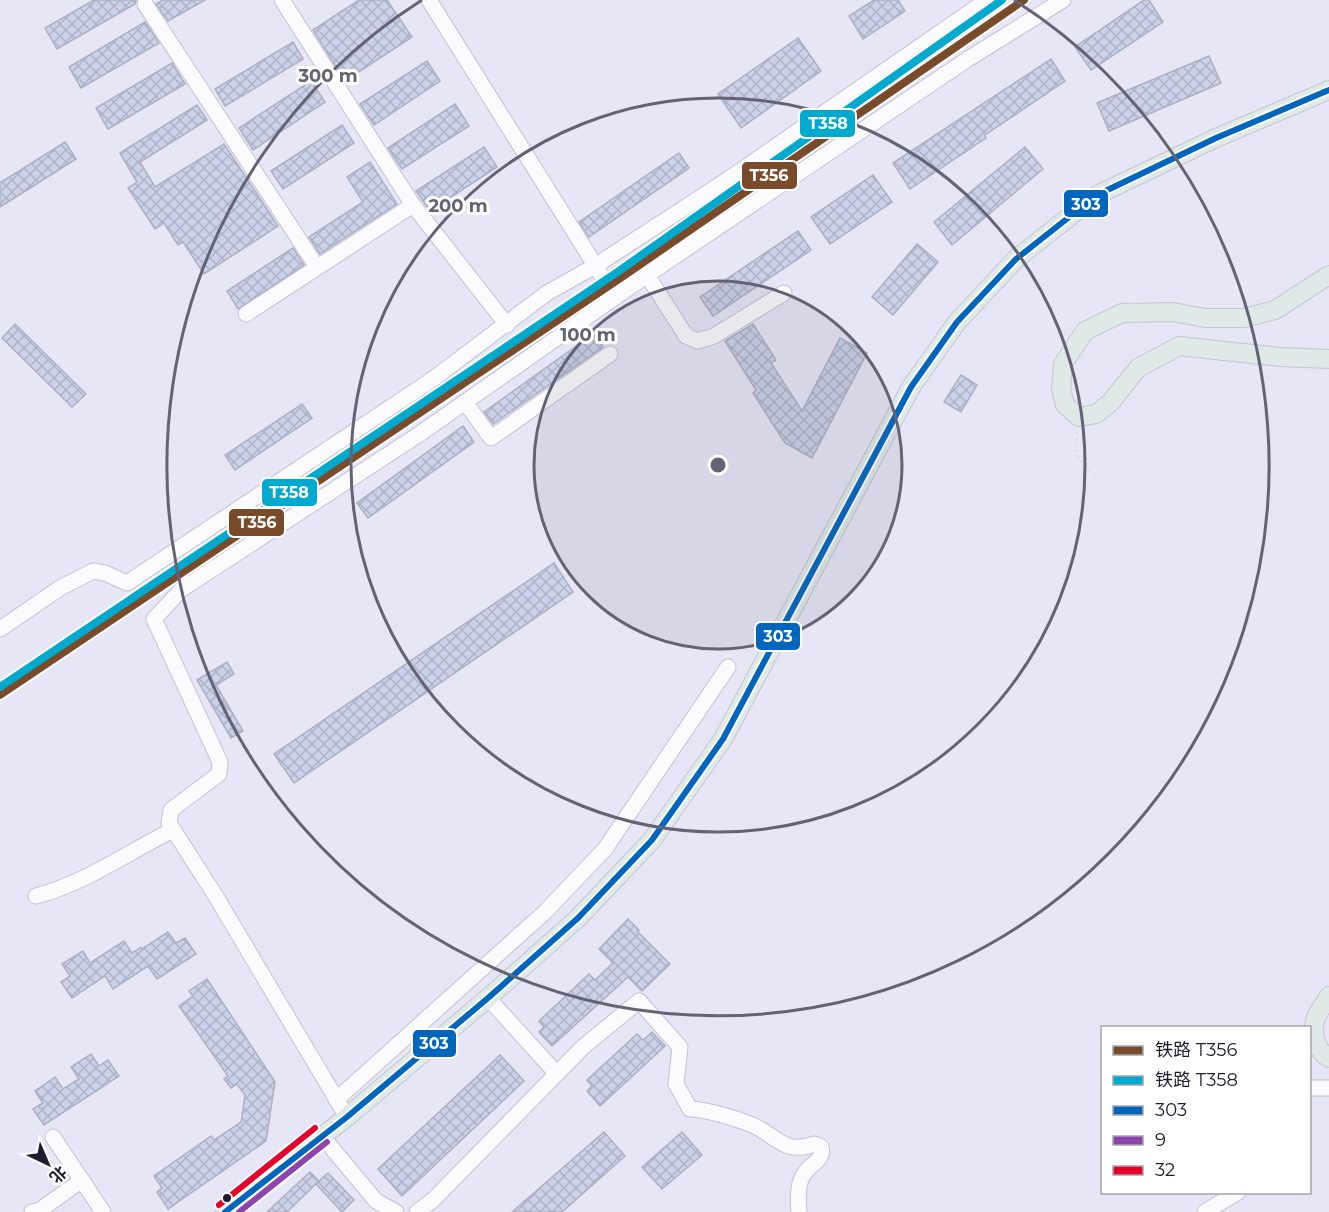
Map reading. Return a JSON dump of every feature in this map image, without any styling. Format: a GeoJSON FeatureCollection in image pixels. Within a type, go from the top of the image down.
{"type":"FeatureCollection","features":[{"type":"Feature","properties":{"kind":"main road"},"geometry":{"type":"LineString","coordinates":[[225,1212],[347,1117],[488,998],[578,918],[652,840],[717,748],[911,387],[957,322],[1017,259],[1097,195],[1216,138],[1329,90]]}},
{"type":"Feature","properties":{"kind":"main road"},"geometry":{"type":"LineString","coordinates":[[1329,275],[1275,310],[1244,318],[1204,318],[1173,312],[1122,313],[1085,331],[1063,364],[1061,389],[1065,405],[1078,417],[1096,414],[1110,403],[1138,368],[1179,346],[1280,357],[1329,359]]}},
{"type":"Feature","properties":{"kind":"main road"},"geometry":{"type":"LineString","coordinates":[[1329,996],[1315,1020],[1315,1039],[1323,1055],[1329,1058]]}},
{"type":"Feature","properties":{"kind":"street"},"geometry":{"type":"LineString","coordinates":[[282,0],[413,206],[507,325]]}},
{"type":"Feature","properties":{"kind":"street"},"geometry":{"type":"LineString","coordinates":[[429,0],[615,297]]}},
{"type":"Feature","properties":{"kind":"street"},"geometry":{"type":"LineString","coordinates":[[0,629],[60,588],[93,571],[105,573],[128,583],[434,379],[547,293],[595,266],[727,180],[987,0]]}},
{"type":"Feature","properties":{"kind":"street"},"geometry":{"type":"LineString","coordinates":[[347,1117],[169,823],[171,810],[219,774],[220,762],[154,619],[182,589],[418,435],[647,275],[968,59],[1063,0]]}},
{"type":"Feature","properties":{"kind":"street"},"geometry":{"type":"LineString","coordinates":[[144,4],[317,267]]}},
{"type":"Feature","properties":{"kind":"street"},"geometry":{"type":"LineString","coordinates":[[246,314],[413,206]]}},
{"type":"Feature","properties":{"kind":"street"},"geometry":{"type":"LineString","coordinates":[[647,275],[686,336],[698,341],[714,336],[784,293]]}},
{"type":"Feature","properties":{"kind":"street"},"geometry":{"type":"LineString","coordinates":[[465,402],[491,438],[610,354]]}},
{"type":"Feature","properties":{"kind":"street"},"geometry":{"type":"LineString","coordinates":[[336,1100],[546,912],[605,849],[728,667]]}},
{"type":"Feature","properties":{"kind":"street"},"geometry":{"type":"LineString","coordinates":[[36,896],[54,891],[95,872],[173,830]]}},
{"type":"Feature","properties":{"kind":"street"},"geometry":{"type":"LineString","coordinates":[[488,998],[557,1074]]}},
{"type":"Feature","properties":{"kind":"street"},"geometry":{"type":"LineString","coordinates":[[417,1212],[433,1200],[583,1047],[639,1000],[680,1047],[676,1084],[690,1109],[703,1110],[752,1124],[787,1147],[814,1144],[821,1147],[823,1152],[820,1157],[803,1174],[797,1200],[799,1212]]}},
{"type":"Feature","properties":{"kind":"street"},"geometry":{"type":"LineString","coordinates":[[1311,1088],[1329,1088]]}},
{"type":"Feature","properties":{"kind":"street"},"geometry":{"type":"LineString","coordinates":[[321,1135],[376,1201],[388,1210]]}},
{"type":"Feature","properties":{"kind":"street"},"geometry":{"type":"LineString","coordinates":[[53,1137],[103,1212]]}},
{"type":"Feature","properties":{"kind":"street"},"geometry":{"type":"LineString","coordinates":[[33,1212],[40,1210],[82,1180]]}},
{"type":"Feature","properties":{"kind":"street"},"geometry":{"type":"LineString","coordinates":[[1205,1212],[1235,1194]]}},
{"type":"Feature","properties":{"kind":"path"},"geometry":{"type":"LineString","coordinates":[[1078,417],[1076,453],[1080,463],[1098,477]]}},
{"type":"Feature","properties":{"kind":"building"},"geometry":{"type":"Polygon","coordinates":[[[94,0],[136,0],[135,4],[57,49],[45,28],[94,0]]]}},
{"type":"Feature","properties":{"kind":"building"},"geometry":{"type":"Polygon","coordinates":[[[163,0],[205,0],[168,21],[156,4],[163,0]]]}},
{"type":"Feature","properties":{"kind":"building"},"geometry":{"type":"Polygon","coordinates":[[[359,0],[387,0],[412,37],[345,81],[313,30],[359,0]]]}},
{"type":"Feature","properties":{"kind":"building"},"geometry":{"type":"Polygon","coordinates":[[[874,0],[898,0],[905,11],[863,39],[849,16],[874,0]]]}},
{"type":"Feature","properties":{"kind":"building"},"geometry":{"type":"Polygon","coordinates":[[[1144,0],[1149,0],[1163,22],[1091,70],[1075,47],[1144,0]]]}},
{"type":"Feature","properties":{"kind":"building"},"geometry":{"type":"Polygon","coordinates":[[[145,22],[159,43],[81,88],[69,67],[145,22]]]}},
{"type":"Feature","properties":{"kind":"building"},"geometry":{"type":"Polygon","coordinates":[[[798,38],[821,71],[741,128],[718,94],[798,38]]]}},
{"type":"Feature","properties":{"kind":"building"},"geometry":{"type":"Polygon","coordinates":[[[293,42],[303,59],[225,106],[215,89],[293,42]]]}},
{"type":"Feature","properties":{"kind":"building"},"geometry":{"type":"Polygon","coordinates":[[[1209,56],[1221,83],[1109,131],[1097,103],[1209,56]]]}},
{"type":"Feature","properties":{"kind":"building"},"geometry":{"type":"Polygon","coordinates":[[[1051,59],[1065,81],[910,189],[893,163],[1051,59]]]}},
{"type":"Feature","properties":{"kind":"building"},"geometry":{"type":"Polygon","coordinates":[[[427,61],[440,81],[374,125],[360,104],[427,61]]]}},
{"type":"Feature","properties":{"kind":"building"},"geometry":{"type":"Polygon","coordinates":[[[172,63],[185,84],[108,129],[96,108],[172,63]]]}},
{"type":"Feature","properties":{"kind":"building"},"geometry":{"type":"Polygon","coordinates":[[[311,81],[325,102],[253,150],[239,128],[311,81]]]}},
{"type":"Feature","properties":{"kind":"building"},"geometry":{"type":"Polygon","coordinates":[[[455,104],[469,126],[402,169],[388,148],[455,104]]]}},
{"type":"Feature","properties":{"kind":"building"},"geometry":{"type":"Polygon","coordinates":[[[197,105],[207,120],[140,162],[155,187],[224,144],[278,226],[204,274],[183,242],[178,245],[164,223],[155,229],[128,188],[137,182],[120,153],[197,105]]]}},
{"type":"Feature","properties":{"kind":"building"},"geometry":{"type":"Polygon","coordinates":[[[342,125],[354,143],[283,189],[271,171],[342,125]]]}},
{"type":"Feature","properties":{"kind":"building"},"geometry":{"type":"Polygon","coordinates":[[[65,142],[76,159],[0,207],[0,183],[65,142]]]}},
{"type":"Feature","properties":{"kind":"building"},"geometry":{"type":"Polygon","coordinates":[[[484,147],[497,167],[430,211],[416,191],[484,147]]]}},
{"type":"Feature","properties":{"kind":"building"},"geometry":{"type":"Polygon","coordinates":[[[1025,147],[1043,169],[952,245],[934,222],[1025,147]]]}},
{"type":"Feature","properties":{"kind":"building"},"geometry":{"type":"Polygon","coordinates":[[[679,153],[689,168],[589,237],[579,222],[679,153]]]}},
{"type":"Feature","properties":{"kind":"building"},"geometry":{"type":"Polygon","coordinates":[[[370,162],[397,204],[320,254],[309,237],[363,202],[347,177],[370,162]]]}},
{"type":"Feature","properties":{"kind":"building"},"geometry":{"type":"Polygon","coordinates":[[[873,175],[892,202],[830,244],[811,217],[873,175]]]}},
{"type":"Feature","properties":{"kind":"building"},"geometry":{"type":"Polygon","coordinates":[[[798,231],[811,250],[713,316],[700,297],[798,231]]]}},
{"type":"Feature","properties":{"kind":"building"},"geometry":{"type":"Polygon","coordinates":[[[917,244],[938,262],[893,315],[872,297],[917,244]]]}},
{"type":"Feature","properties":{"kind":"building"},"geometry":{"type":"Polygon","coordinates":[[[293,248],[304,265],[238,309],[227,291],[293,248]]]}},
{"type":"Feature","properties":{"kind":"building"},"geometry":{"type":"Polygon","coordinates":[[[15,324],[86,394],[72,407],[2,338],[15,324]]]}},
{"type":"Feature","properties":{"kind":"building"},"geometry":{"type":"Polygon","coordinates":[[[753,324],[776,360],[771,363],[802,411],[840,338],[867,353],[812,458],[785,443],[753,393],[756,390],[725,341],[753,324]]]}},
{"type":"Feature","properties":{"kind":"building"},"geometry":{"type":"Polygon","coordinates":[[[593,334],[603,347],[493,424],[484,412],[593,334]]]}},
{"type":"Feature","properties":{"kind":"building"},"geometry":{"type":"Polygon","coordinates":[[[961,375],[977,385],[961,412],[944,402],[961,375]]]}},
{"type":"Feature","properties":{"kind":"building"},"geometry":{"type":"Polygon","coordinates":[[[302,404],[312,418],[235,470],[225,455],[302,404]]]}},
{"type":"Feature","properties":{"kind":"building"},"geometry":{"type":"Polygon","coordinates":[[[463,426],[474,442],[368,518],[357,503],[463,426]]]}},
{"type":"Feature","properties":{"kind":"building"},"geometry":{"type":"Polygon","coordinates":[[[554,563],[573,592],[294,783],[274,754],[554,563]]]}},
{"type":"Feature","properties":{"kind":"building"},"geometry":{"type":"Polygon","coordinates":[[[227,662],[234,674],[216,685],[243,731],[231,738],[197,680],[227,662]]]}},
{"type":"Feature","properties":{"kind":"building"},"geometry":{"type":"Polygon","coordinates":[[[628,919],[670,964],[642,991],[628,977],[552,1046],[539,1032],[544,1027],[539,1021],[589,974],[595,980],[613,963],[599,949],[628,919]]]}},
{"type":"Feature","properties":{"kind":"building"},"geometry":{"type":"Polygon","coordinates":[[[168,932],[176,943],[185,938],[196,954],[157,979],[148,966],[113,989],[105,976],[72,998],[61,982],[70,976],[62,964],[83,951],[90,963],[124,941],[132,953],[168,932]]]}},
{"type":"Feature","properties":{"kind":"building"},"geometry":{"type":"Polygon","coordinates":[[[207,979],[275,1082],[266,1141],[168,1209],[157,1192],[162,1188],[154,1176],[211,1136],[214,1140],[241,1122],[245,1095],[237,1084],[231,1088],[224,1079],[228,1076],[179,1006],[193,996],[189,991],[207,979]]]}},
{"type":"Feature","properties":{"kind":"building"},"geometry":{"type":"Polygon","coordinates":[[[652,1032],[665,1046],[600,1106],[587,1091],[592,1086],[587,1080],[637,1034],[643,1040],[652,1032]]]}},
{"type":"Feature","properties":{"kind":"building"},"geometry":{"type":"Polygon","coordinates":[[[91,1054],[99,1066],[108,1060],[119,1076],[44,1125],[33,1109],[43,1103],[35,1091],[55,1077],[63,1089],[79,1079],[71,1067],[91,1054]]]}},
{"type":"Feature","properties":{"kind":"building"},"geometry":{"type":"Polygon","coordinates":[[[500,1055],[524,1081],[402,1196],[378,1169],[500,1055]]]}},
{"type":"Feature","properties":{"kind":"building"},"geometry":{"type":"Polygon","coordinates":[[[604,1132],[625,1156],[562,1212],[512,1212],[604,1132]]]}},
{"type":"Feature","properties":{"kind":"building"},"geometry":{"type":"Polygon","coordinates":[[[682,1132],[702,1155],[662,1189],[642,1167],[682,1132]]]}},
{"type":"Feature","properties":{"kind":"building"},"geometry":{"type":"Polygon","coordinates":[[[310,1172],[319,1181],[328,1173],[354,1200],[342,1212],[316,1184],[287,1212],[267,1212],[310,1172]]]}},
{"type":"Feature","properties":{"kind":"rail line","name":"T358"},"geometry":{"type":"LineString","coordinates":[[0,687],[619,271],[1002,0]]}},
{"type":"Feature","properties":{"kind":"rail line","name":"T356"},"geometry":{"type":"LineString","coordinates":[[0,695],[622,277],[1024,0]]}},
{"type":"Feature","properties":{"kind":"transit line","name":"303"},"geometry":{"type":"LineString","coordinates":[[225,1212],[347,1117],[488,998],[578,918],[652,840],[723,739],[911,387],[957,322],[1016,259],[1097,195],[1216,138],[1329,90]]}},
{"type":"Feature","properties":{"kind":"transit line","name":"32"},"geometry":{"type":"LineString","coordinates":[[219,1205],[315,1128]]}},
{"type":"Feature","properties":{"kind":"transit line","name":"9"},"geometry":{"type":"LineString","coordinates":[[239,1212],[327,1142]]}}]}
